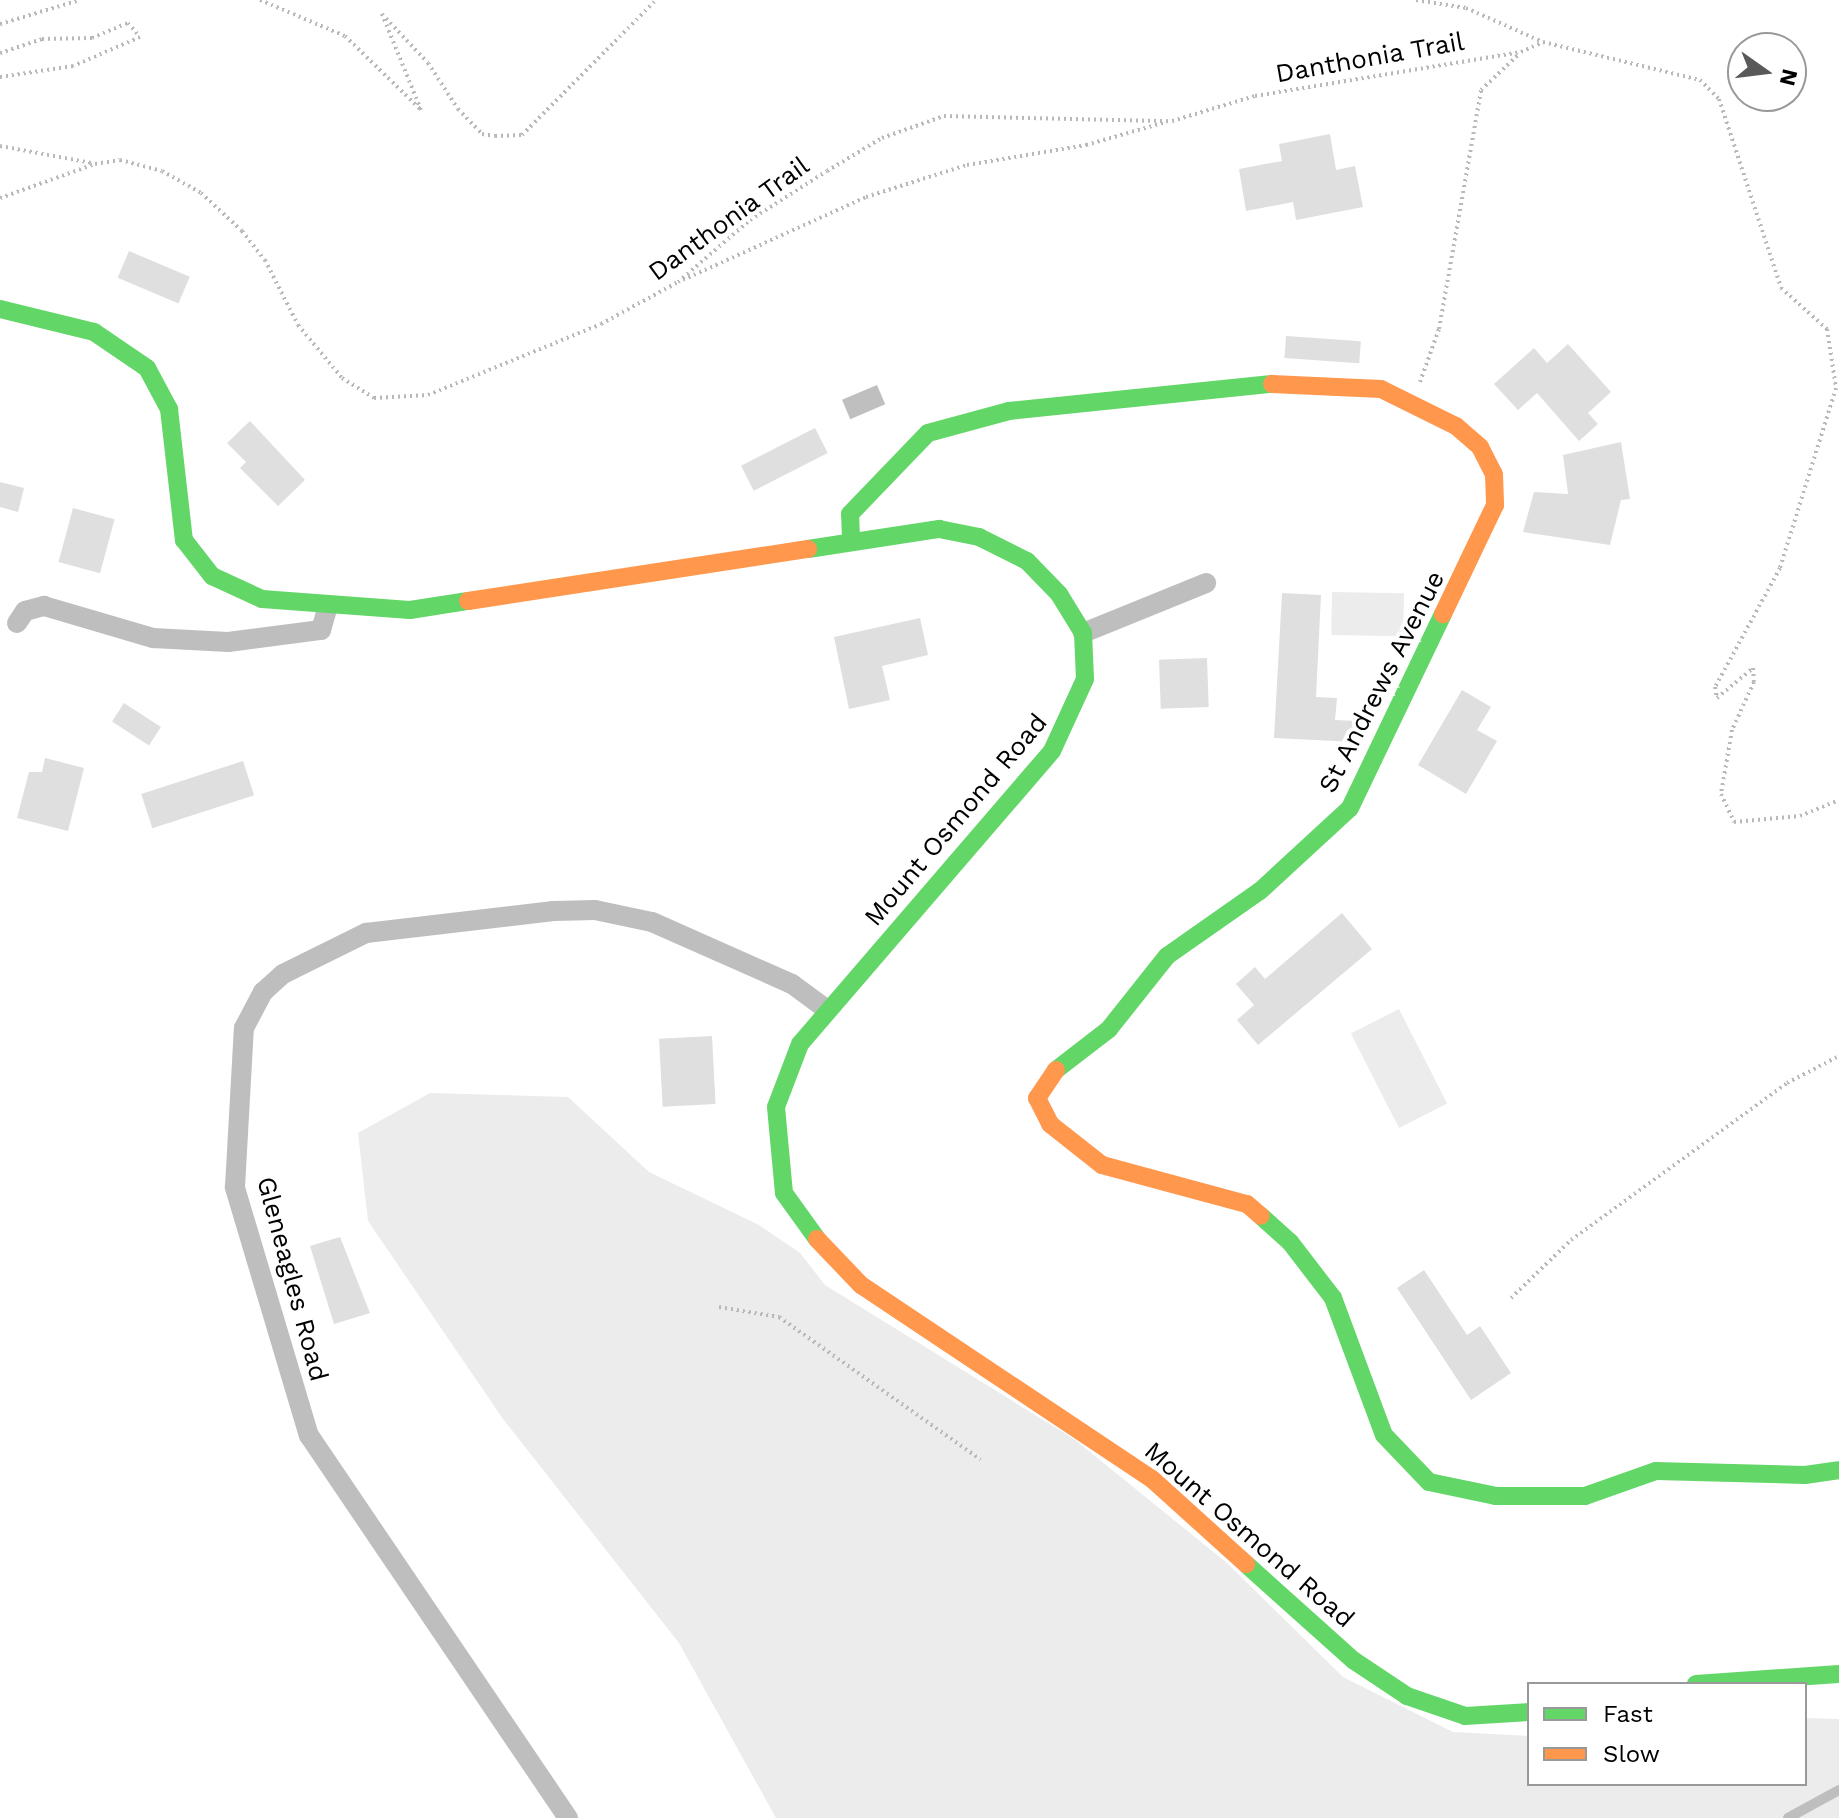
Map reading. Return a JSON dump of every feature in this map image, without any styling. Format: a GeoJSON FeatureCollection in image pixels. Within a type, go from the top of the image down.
{"type":"FeatureCollection","features":[{"type":"Feature","properties":{"kind":"street"},"geometry":{"type":"LineString","coordinates":[[0,309],[94,332],[147,368],[169,409],[184,540],[212,576],[244,594],[328,606],[410,610],[851,539],[939,529],[979,537],[1027,561],[1059,594],[1083,633],[1206,583]]}},
{"type":"Feature","properties":{"kind":"street","name":"St Andrews Avenue"},"geometry":{"type":"LineString","coordinates":[[851,539],[848,524],[858,505],[928,433],[956,422],[1295,382],[1381,389],[1413,403],[1480,447],[1494,474],[1495,505],[1350,808],[1260,891],[1167,956],[1109,1029],[1053,1073],[1037,1098],[1050,1124],[1102,1165],[1247,1204],[1290,1242],[1333,1298],[1384,1435],[1429,1482],[1496,1496],[1585,1496],[1656,1471],[1805,1475],[1839,1470]]}},
{"type":"Feature","properties":{"kind":"street"},"geometry":{"type":"LineString","coordinates":[[17,623],[25,611],[44,606],[153,638],[228,642],[321,630],[328,606]]}},
{"type":"Feature","properties":{"kind":"street","name":"Mount Osmond Road"},"geometry":{"type":"LineString","coordinates":[[1083,633],[1082,693],[1052,751],[905,926],[826,1009],[782,1078],[774,1138],[784,1193],[830,1257],[861,1285],[1152,1479],[1315,1632],[1396,1689],[1465,1716],[1527,1712]]}},
{"type":"Feature","properties":{"kind":"street","name":"Gleneagles Road"},"geometry":{"type":"LineString","coordinates":[[568,1818],[309,1436],[235,1187],[244,1028],[263,992],[283,974],[366,933],[554,911],[595,910],[652,922],[792,984],[826,1009]]}},
{"type":"Feature","properties":{"kind":"street"},"geometry":{"type":"LineString","coordinates":[[1725,1682],[1839,1674]]}},
{"type":"Feature","properties":{"kind":"lane"},"geometry":{"type":"LineString","coordinates":[[1788,1818],[1839,1790]]}},
{"type":"Feature","properties":{"kind":"path"},"geometry":{"type":"LineString","coordinates":[[0,24],[80,0]]}},
{"type":"Feature","properties":{"kind":"path"},"geometry":{"type":"LineString","coordinates":[[260,0],[345,36],[421,110],[382,14],[428,63],[458,109],[482,134],[495,136],[522,135],[656,0]]}},
{"type":"Feature","properties":{"kind":"path"},"geometry":{"type":"LineString","coordinates":[[1416,0],[1466,8],[1543,42],[1700,80],[1719,99],[1781,288],[1827,329],[1836,388],[1780,568],[1715,687],[1717,698],[1753,668],[1754,682],[1732,730],[1721,794],[1734,822],[1800,816],[1839,800]]}},
{"type":"Feature","properties":{"kind":"path"},"geometry":{"type":"LineString","coordinates":[[0,53],[42,39],[92,38],[128,23],[140,37],[73,66],[0,77]]}},
{"type":"Feature","properties":{"kind":"path","name":"Danthonia Trail"},"geometry":{"type":"LineString","coordinates":[[0,198],[95,164],[120,160],[162,171],[201,193],[265,260],[298,325],[333,367],[374,398],[428,395],[601,324],[678,282],[750,220],[827,171],[882,138],[944,116],[1172,121],[1255,96],[1521,52],[1543,42]]}},
{"type":"Feature","properties":{"kind":"path"},"geometry":{"type":"LineString","coordinates":[[1413,403],[1439,329],[1481,90],[1521,52]]}},
{"type":"Feature","properties":{"kind":"path"},"geometry":{"type":"LineString","coordinates":[[678,282],[866,197],[967,165],[1086,145],[1172,121]]}},
{"type":"Feature","properties":{"kind":"path"},"geometry":{"type":"LineString","coordinates":[[0,146],[95,164]]}},
{"type":"Feature","properties":{"kind":"path"},"geometry":{"type":"LineString","coordinates":[[1511,1298],[1571,1240],[1787,1083],[1839,1056]]}},
{"type":"Feature","properties":{"kind":"path"},"geometry":{"type":"LineString","coordinates":[[719,1307],[779,1317],[981,1460]]}},
{"type":"Feature","properties":{"kind":"shaded area"},"geometry":{"type":"Polygon","coordinates":[[[877,385],[885,404],[850,419],[842,400],[877,385]]]}},
{"type":"Feature","properties":{"kind":"shaded area"},"geometry":{"type":"Polygon","coordinates":[[[1332,592],[1404,593],[1403,636],[1331,635],[1332,592]]]}},
{"type":"Feature","properties":{"kind":"shaded area"},"geometry":{"type":"Polygon","coordinates":[[[1399,1009],[1447,1103],[1399,1128],[1351,1034],[1399,1009]]]}},
{"type":"Feature","properties":{"kind":"shaded area"},"geometry":{"type":"Polygon","coordinates":[[[430,1093],[568,1097],[649,1172],[759,1225],[800,1253],[825,1285],[1074,1439],[1227,1563],[1343,1677],[1453,1732],[1527,1736],[1527,1786],[1807,1786],[1807,1718],[1839,1719],[1839,1818],[776,1818],[679,1643],[503,1419],[368,1221],[358,1133],[430,1093]]]}},
{"type":"Feature","properties":{"kind":"building"},"geometry":{"type":"Polygon","coordinates":[[[1330,134],[1336,170],[1355,166],[1363,207],[1296,220],[1293,202],[1246,211],[1239,169],[1282,161],[1279,144],[1330,134]]]}},
{"type":"Feature","properties":{"kind":"building"},"geometry":{"type":"Polygon","coordinates":[[[129,251],[190,277],[178,303],[118,278],[129,251]]]}},
{"type":"Feature","properties":{"kind":"building"},"geometry":{"type":"Polygon","coordinates":[[[1286,336],[1361,341],[1359,363],[1284,358],[1286,336]]]}},
{"type":"Feature","properties":{"kind":"building"},"geometry":{"type":"Polygon","coordinates":[[[1568,344],[1611,392],[1588,413],[1598,424],[1579,441],[1537,393],[1518,410],[1494,384],[1534,348],[1547,363],[1568,344]]]}},
{"type":"Feature","properties":{"kind":"building"},"geometry":{"type":"Polygon","coordinates":[[[250,421],[305,480],[278,506],[240,468],[246,462],[227,443],[250,421]]]}},
{"type":"Feature","properties":{"kind":"building"},"geometry":{"type":"Polygon","coordinates":[[[815,428],[828,453],[754,491],[741,466],[815,428]]]}},
{"type":"Feature","properties":{"kind":"building"},"geometry":{"type":"Polygon","coordinates":[[[1621,442],[1630,499],[1621,500],[1610,545],[1523,532],[1534,492],[1568,494],[1563,455],[1621,442]]]}},
{"type":"Feature","properties":{"kind":"building"},"geometry":{"type":"Polygon","coordinates":[[[0,482],[24,488],[18,512],[0,507],[0,482]]]}},
{"type":"Feature","properties":{"kind":"building"},"geometry":{"type":"Polygon","coordinates":[[[73,508],[115,519],[100,573],[59,562],[73,508]]]}},
{"type":"Feature","properties":{"kind":"building"},"geometry":{"type":"Polygon","coordinates":[[[1282,593],[1321,595],[1316,697],[1337,698],[1335,720],[1357,721],[1356,742],[1274,738],[1282,593]]]}},
{"type":"Feature","properties":{"kind":"building"},"geometry":{"type":"Polygon","coordinates":[[[920,618],[928,655],[882,666],[890,700],[849,709],[834,637],[920,618]]]}},
{"type":"Feature","properties":{"kind":"building"},"geometry":{"type":"Polygon","coordinates":[[[1207,658],[1209,707],[1161,709],[1159,660],[1207,658]]]}},
{"type":"Feature","properties":{"kind":"building"},"geometry":{"type":"Polygon","coordinates":[[[1462,690],[1491,707],[1477,730],[1497,741],[1466,794],[1418,765],[1462,690]]]}},
{"type":"Feature","properties":{"kind":"building"},"geometry":{"type":"Polygon","coordinates":[[[124,703],[161,727],[149,745],[112,721],[124,703]]]}},
{"type":"Feature","properties":{"kind":"building"},"geometry":{"type":"Polygon","coordinates":[[[45,758],[84,768],[68,831],[17,818],[29,772],[42,772],[45,758]]]}},
{"type":"Feature","properties":{"kind":"building"},"geometry":{"type":"Polygon","coordinates":[[[243,761],[254,795],[152,828],[141,794],[243,761]]]}},
{"type":"Feature","properties":{"kind":"building"},"geometry":{"type":"Polygon","coordinates":[[[1342,913],[1372,949],[1258,1045],[1237,1020],[1254,1005],[1236,984],[1255,967],[1265,979],[1342,913]]]}},
{"type":"Feature","properties":{"kind":"building"},"geometry":{"type":"Polygon","coordinates":[[[712,1036],[716,1104],[663,1107],[659,1039],[712,1036]]]}},
{"type":"Feature","properties":{"kind":"building"},"geometry":{"type":"Polygon","coordinates":[[[340,1237],[370,1313],[334,1324],[310,1246],[340,1237]]]}},
{"type":"Feature","properties":{"kind":"building"},"geometry":{"type":"Polygon","coordinates":[[[1424,1270],[1467,1335],[1480,1326],[1511,1373],[1471,1400],[1397,1288],[1424,1270]]]}},
{"type":"Feature","properties":{"kind":"traffic: fast"},"geometry":{"type":"LineString","coordinates":[[0,309],[94,332],[147,368],[169,409],[184,540],[212,576],[262,599],[410,610],[468,601]]}},
{"type":"Feature","properties":{"kind":"traffic: fast"},"geometry":{"type":"LineString","coordinates":[[851,539],[850,514],[928,433],[1009,411],[1272,384]]}},
{"type":"Feature","properties":{"kind":"traffic: fast"},"geometry":{"type":"LineString","coordinates":[[808,549],[939,529],[979,537],[1027,561],[1059,594],[1083,633],[1085,679],[1052,751],[800,1044],[776,1107],[784,1193],[817,1239]]}},
{"type":"Feature","properties":{"kind":"traffic: fast"},"geometry":{"type":"LineString","coordinates":[[1056,1070],[1109,1029],[1167,956],[1260,891],[1350,808],[1443,614]]}},
{"type":"Feature","properties":{"kind":"traffic: fast"},"geometry":{"type":"LineString","coordinates":[[1261,1216],[1290,1242],[1333,1298],[1384,1435],[1429,1482],[1496,1496],[1585,1496],[1656,1471],[1805,1475],[1839,1470]]}},
{"type":"Feature","properties":{"kind":"traffic: fast"},"geometry":{"type":"LineString","coordinates":[[1246,1564],[1353,1660],[1407,1696],[1465,1716],[1527,1712]]}},
{"type":"Feature","properties":{"kind":"traffic: fast"},"geometry":{"type":"LineString","coordinates":[[1725,1682],[1839,1674]]}},
{"type":"Feature","properties":{"kind":"traffic: slow"},"geometry":{"type":"LineString","coordinates":[[1272,384],[1381,389],[1456,426],[1480,447],[1494,474],[1495,505],[1443,614]]}},
{"type":"Feature","properties":{"kind":"traffic: slow"},"geometry":{"type":"LineString","coordinates":[[468,601],[808,549]]}},
{"type":"Feature","properties":{"kind":"traffic: slow"},"geometry":{"type":"LineString","coordinates":[[1056,1070],[1037,1098],[1050,1124],[1102,1165],[1247,1204],[1261,1216]]}},
{"type":"Feature","properties":{"kind":"traffic: slow"},"geometry":{"type":"LineString","coordinates":[[817,1239],[861,1285],[1152,1479],[1246,1564]]}}]}
